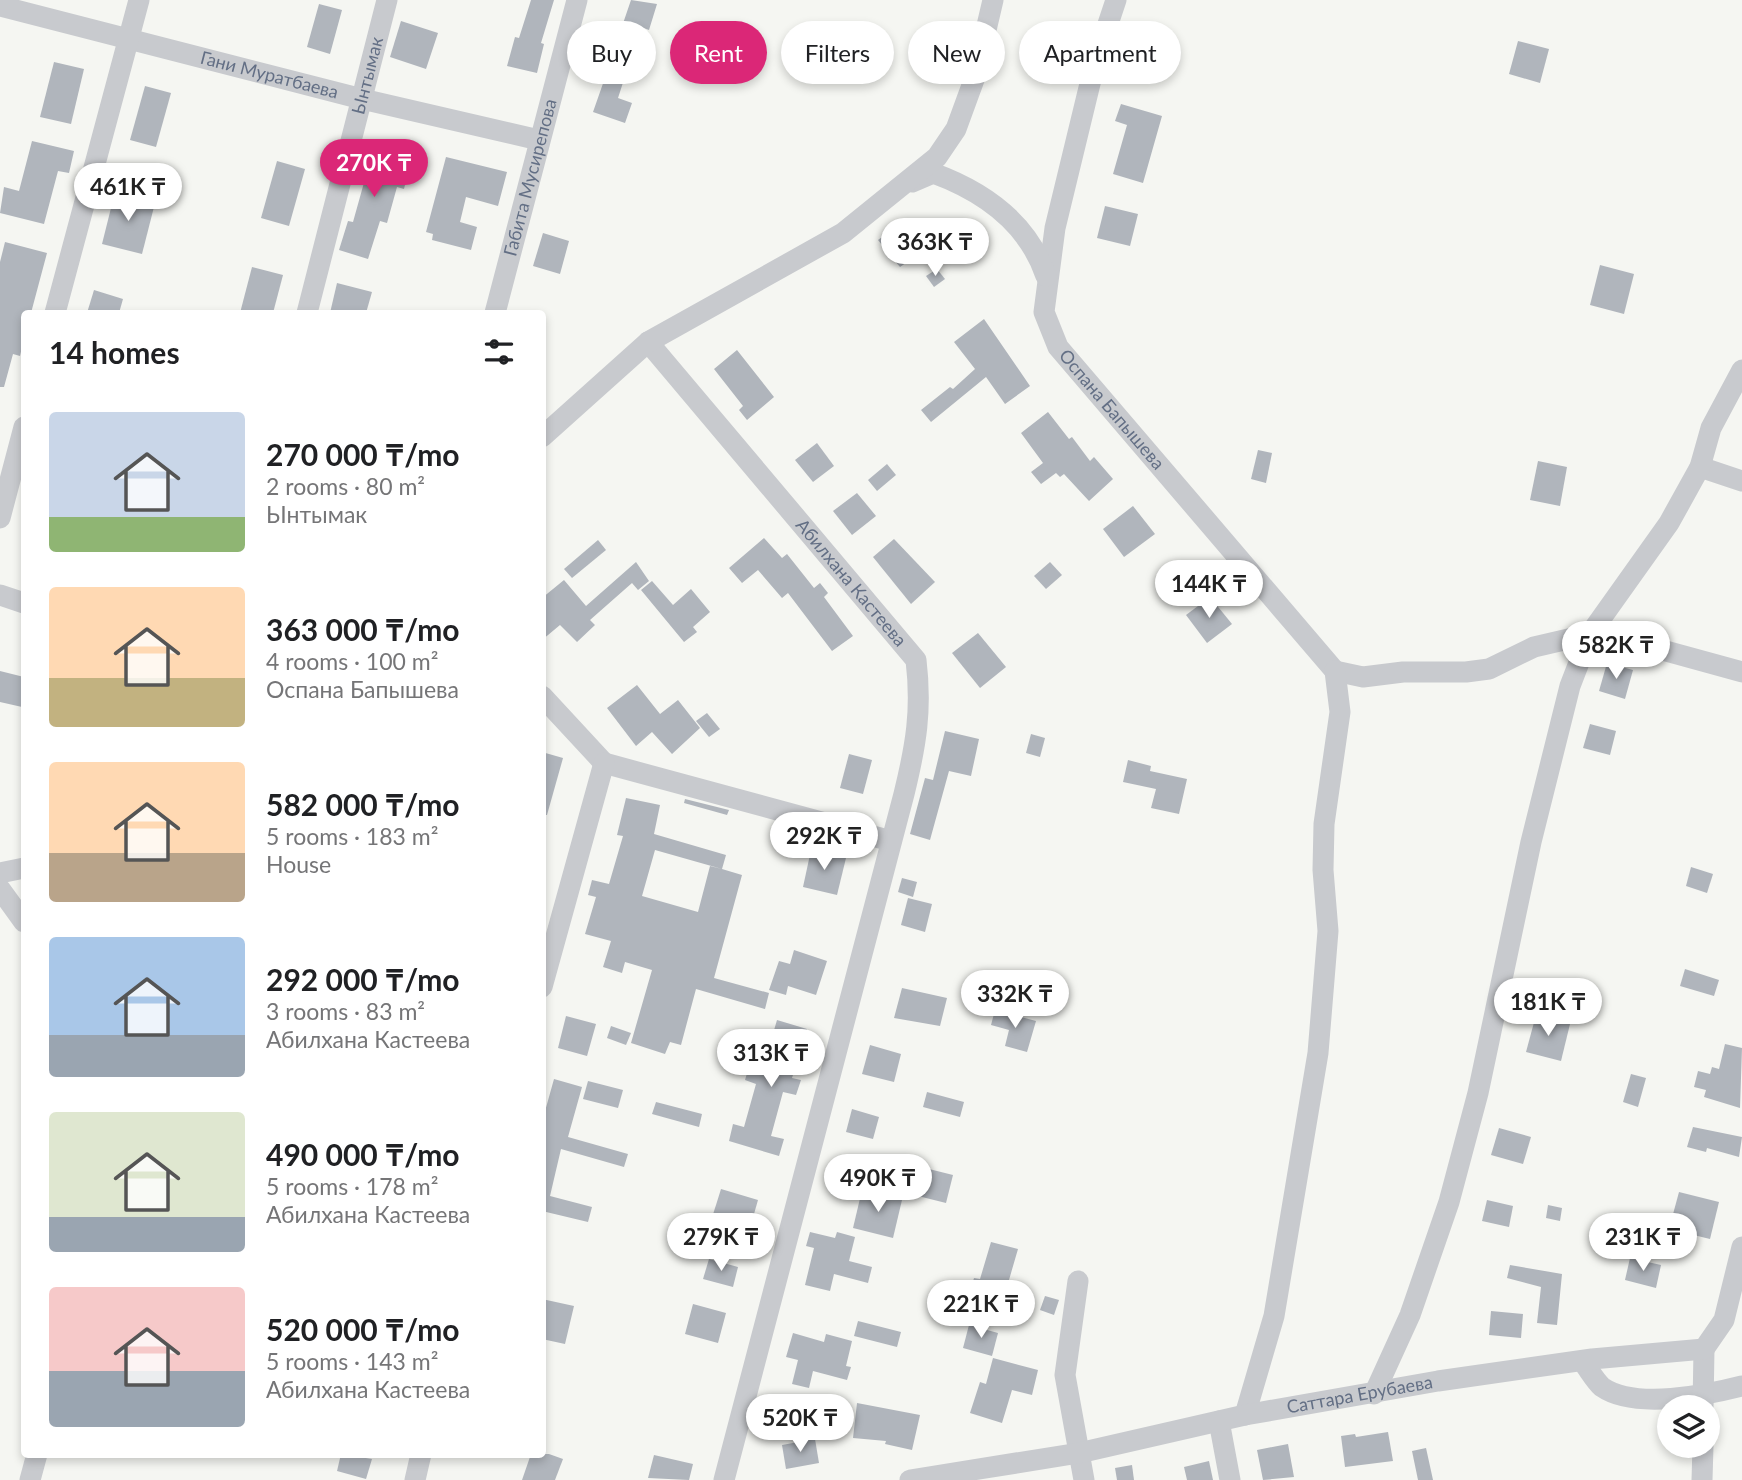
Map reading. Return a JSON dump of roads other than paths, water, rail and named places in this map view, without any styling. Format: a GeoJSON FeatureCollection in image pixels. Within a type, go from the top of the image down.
{"type":"FeatureCollection","features":[{"type":"Feature","properties":{"kind":"street"},"geometry":{"type":"LineString","coordinates":[[56,310],[139,0]]}},
{"type":"Feature","properties":{"kind":"street","name":"Ынтымак"},"geometry":{"type":"LineString","coordinates":[[308,310],[387,0]]}},
{"type":"Feature","properties":{"kind":"street","name":"Габита Мусирепова"},"geometry":{"type":"LineString","coordinates":[[496,310],[577,0]]}},
{"type":"Feature","properties":{"kind":"street"},"geometry":{"type":"LineString","coordinates":[[546,433],[648,342],[843,233],[908,184],[937,157],[956,129],[975,77],[993,0]]}},
{"type":"Feature","properties":{"kind":"street"},"geometry":{"type":"LineString","coordinates":[[1047,278],[1055,228],[1095,63],[1116,0]]}},
{"type":"Feature","properties":{"kind":"street","name":"Гани Муратбаева"},"geometry":{"type":"LineString","coordinates":[[0,6],[362,99],[539,140]]}},
{"type":"Feature","properties":{"kind":"street","name":"Оспана Бапышева"},"geometry":{"type":"LineString","coordinates":[[908,184],[933,173],[979,194],[1015,222],[1039,255],[1047,278],[1044,312],[1058,347],[1335,671]]}},
{"type":"Feature","properties":{"kind":"street","name":"Абилхана Кастеева"},"geometry":{"type":"LineString","coordinates":[[648,342],[916,660],[920,696],[918,739],[724,1480]]}},
{"type":"Feature","properties":{"kind":"street"},"geometry":{"type":"LineString","coordinates":[[1374,1394],[1410,1315],[1449,1202],[1478,1093],[1531,842],[1570,686],[1592,633],[1669,523],[1700,467],[1711,428],[1742,370]]}},
{"type":"Feature","properties":{"kind":"street"},"geometry":{"type":"LineString","coordinates":[[0,518],[21,438]]}},
{"type":"Feature","properties":{"kind":"street"},"geometry":{"type":"LineString","coordinates":[[1700,467],[1742,481]]}},
{"type":"Feature","properties":{"kind":"street"},"geometry":{"type":"LineString","coordinates":[[0,595],[21,602]]}},
{"type":"Feature","properties":{"kind":"street"},"geometry":{"type":"LineString","coordinates":[[1245,1415],[1274,1316],[1318,1053],[1328,931],[1323,870],[1324,824],[1340,712],[1335,671],[1363,677],[1403,672],[1466,672],[1489,669],[1534,647],[1592,633],[1742,672]]}},
{"type":"Feature","properties":{"kind":"street"},"geometry":{"type":"LineString","coordinates":[[546,700],[604,763],[891,841]]}},
{"type":"Feature","properties":{"kind":"street"},"geometry":{"type":"LineString","coordinates":[[546,973],[604,763]]}},
{"type":"Feature","properties":{"kind":"street"},"geometry":{"type":"LineString","coordinates":[[0,873],[21,869]]}},
{"type":"Feature","properties":{"kind":"street"},"geometry":{"type":"LineString","coordinates":[[0,889],[21,918]]}},
{"type":"Feature","properties":{"kind":"street"},"geometry":{"type":"LineString","coordinates":[[1703,1395],[1704,1349],[1724,1320],[1742,1247]]}},
{"type":"Feature","properties":{"kind":"street"},"geometry":{"type":"LineString","coordinates":[[1078,1281],[1065,1375],[1084,1480]]}},
{"type":"Feature","properties":{"kind":"street","name":"Саттара Ерубаева"},"geometry":{"type":"LineString","coordinates":[[911,1480],[1079,1453],[1245,1415],[1438,1381],[1582,1361],[1704,1349]]}},
{"type":"Feature","properties":{"kind":"street"},"geometry":{"type":"LineString","coordinates":[[1582,1361],[1602,1387],[1628,1396],[1657,1398]]}},
{"type":"Feature","properties":{"kind":"street"},"geometry":{"type":"LineString","coordinates":[[1719,1395],[1742,1386]]}},
{"type":"Feature","properties":{"kind":"street"},"geometry":{"type":"LineString","coordinates":[[1219,1421],[1230,1480]]}},
{"type":"Feature","properties":{"kind":"street"},"geometry":{"type":"LineString","coordinates":[[30,1480],[36,1458]]}},
{"type":"Feature","properties":{"kind":"street"},"geometry":{"type":"LineString","coordinates":[[415,1480],[420,1458]]}},
{"type":"Feature","properties":{"kind":"street"},"geometry":{"type":"LineString","coordinates":[[1702,1480],[1703,1458]]}}]}
